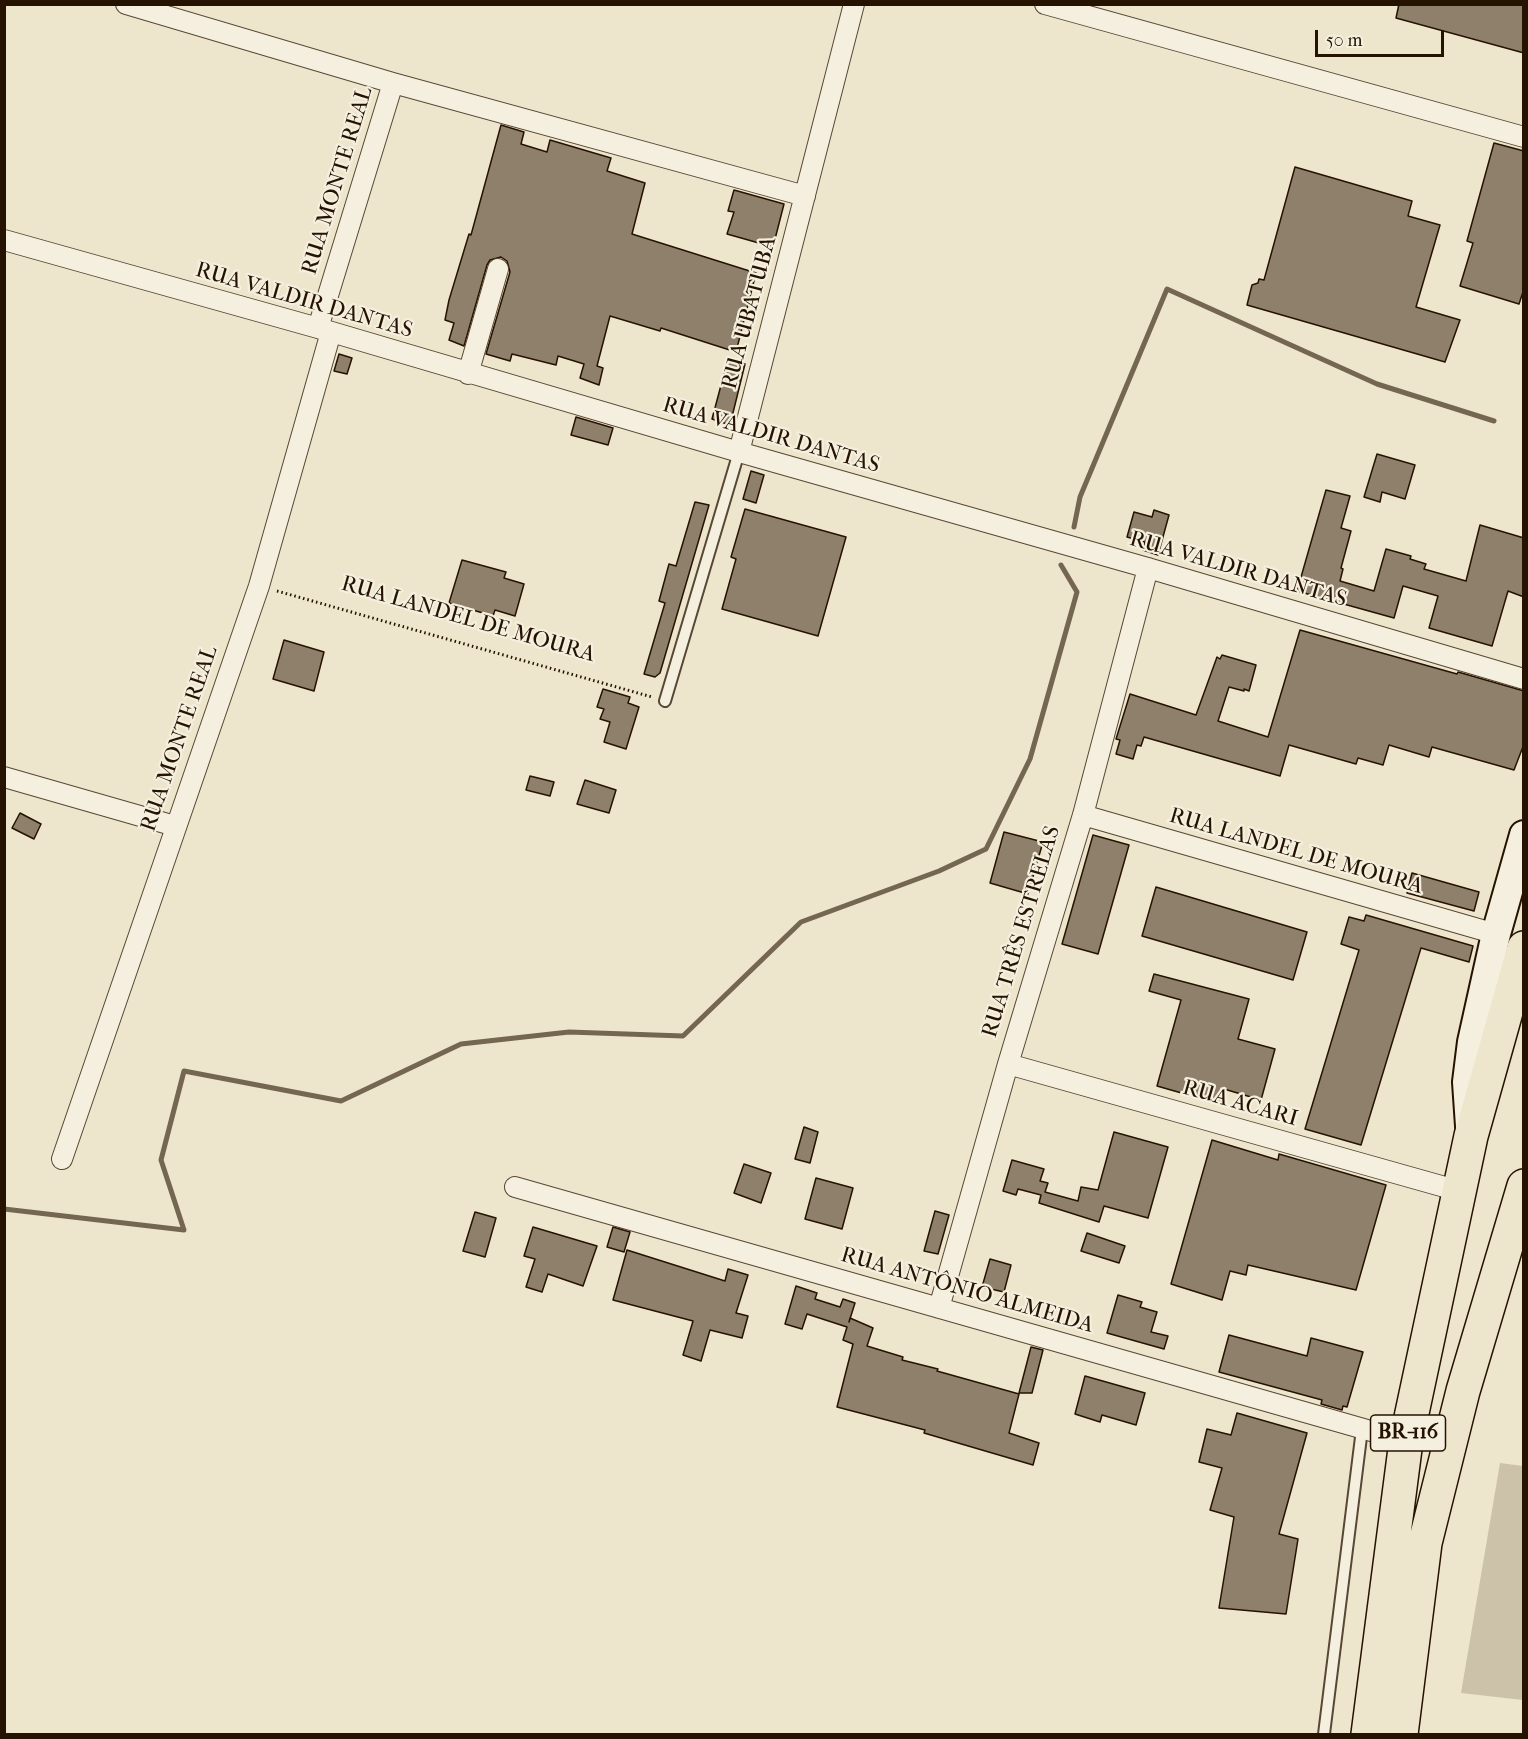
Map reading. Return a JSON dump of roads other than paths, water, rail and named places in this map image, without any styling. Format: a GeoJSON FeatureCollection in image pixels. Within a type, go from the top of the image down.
{"type":"FeatureCollection","features":[{"type":"Feature","properties":{"kind":"highway","name":"BR-116"},"geometry":{"type":"LineString","coordinates":[[1368,1734],[1406,1440],[1510,941]]}},
{"type":"Feature","properties":{"kind":"highway","name":"BR-116"},"geometry":{"type":"LineString","coordinates":[[1401,1734],[1425,1543],[1463,1391],[1524,1186]]}},
{"type":"Feature","properties":{"kind":"main road","name":"BR-116"},"geometry":{"type":"LineString","coordinates":[[1510,941],[1524,835]]}},
{"type":"Feature","properties":{"kind":"street"},"geometry":{"type":"LineString","coordinates":[[126,4],[393,83],[805,196]]}},
{"type":"Feature","properties":{"kind":"street","name":"RUA UBATUBA"},"geometry":{"type":"LineString","coordinates":[[739,452],[854,4]]}},
{"type":"Feature","properties":{"kind":"street"},"geometry":{"type":"LineString","coordinates":[[1045,4],[1524,137]]}},
{"type":"Feature","properties":{"kind":"street","name":"RUA MONTE REAL"},"geometry":{"type":"LineString","coordinates":[[62,1159],[259,586],[324,330],[393,83]]}},
{"type":"Feature","properties":{"kind":"street","name":"RUA VALDIR DANTAS"},"geometry":{"type":"LineString","coordinates":[[4,240],[1148,568],[1524,680]]}},
{"type":"Feature","properties":{"kind":"street"},"geometry":{"type":"LineString","coordinates":[[468,374],[498,269]]}},
{"type":"Feature","properties":{"kind":"street","name":"RUA TRÊS ESTRELAS"},"geometry":{"type":"LineString","coordinates":[[939,1308],[1008,1064],[1083,815],[1148,568]]}},
{"type":"Feature","properties":{"kind":"street"},"geometry":{"type":"LineString","coordinates":[[4,777],[175,826]]}},
{"type":"Feature","properties":{"kind":"street","name":"RUA LANDEL DE MOURA"},"geometry":{"type":"LineString","coordinates":[[1083,815],[1510,941]]}},
{"type":"Feature","properties":{"kind":"street","name":"RUA ACARI"},"geometry":{"type":"LineString","coordinates":[[1008,1064],[1459,1191]]}},
{"type":"Feature","properties":{"kind":"street","name":"RUA ANTÔNIO ALMEIDA"},"geometry":{"type":"LineString","coordinates":[[515,1187],[1406,1440]]}},
{"type":"Feature","properties":{"kind":"lane","name":"RUA UBATUBA"},"geometry":{"type":"LineString","coordinates":[[665,701],[739,452]]}},
{"type":"Feature","properties":{"kind":"lane"},"geometry":{"type":"LineString","coordinates":[[1324,1734],[1362,1429]]}},
{"type":"Feature","properties":{"kind":"waterway"},"geometry":{"type":"LineString","coordinates":[[1074,527],[1080,497],[1167,289],[1377,384],[1494,421]]}},
{"type":"Feature","properties":{"kind":"waterway"},"geometry":{"type":"LineString","coordinates":[[4,1209],[184,1230],[161,1160],[184,1071],[341,1101],[461,1044],[569,1032],[683,1036],[801,922],[939,871],[986,849],[1030,759],[1077,592],[1061,565]]}}]}
